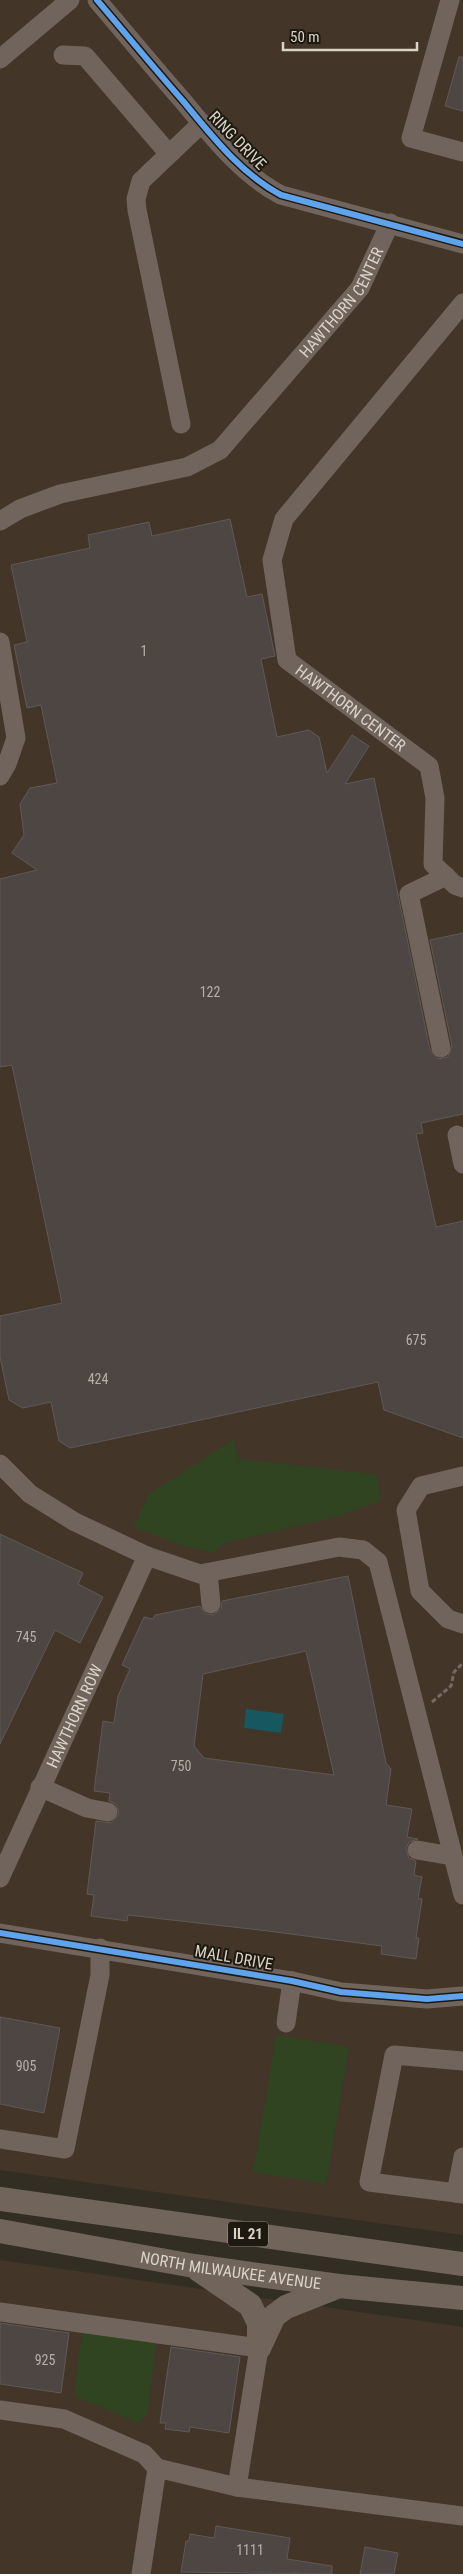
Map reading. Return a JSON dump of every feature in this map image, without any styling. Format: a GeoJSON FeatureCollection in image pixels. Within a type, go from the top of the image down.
{"type":"FeatureCollection","features":[{"type":"Feature","properties":{"kind":"main road"},"geometry":{"type":"LineString","coordinates":[[0,2194],[34,2205]]}},
{"type":"Feature","properties":{"kind":"main road","name":"IL 21"},"geometry":{"type":"LineString","coordinates":[[0,2199],[463,2264]]}},
{"type":"Feature","properties":{"kind":"main road","name":"NORTH MILWAUKEE AVENUE"},"geometry":{"type":"LineString","coordinates":[[0,2231],[194,2266],[339,2286],[461,2299]]}},
{"type":"Feature","properties":{"kind":"main road"},"geometry":{"type":"LineString","coordinates":[[194,2266],[250,2304],[258,2323],[259,2348]]}},
{"type":"Feature","properties":{"kind":"main road"},"geometry":{"type":"LineString","coordinates":[[259,2348],[274,2316],[286,2308],[339,2286]]}},
{"type":"Feature","properties":{"kind":"street"},"geometry":{"type":"LineString","coordinates":[[0,59],[70,0]]}},
{"type":"Feature","properties":{"kind":"street","name":"RING DRIVE"},"geometry":{"type":"LineString","coordinates":[[97,0],[202,123],[245,170],[268,188],[281,195],[463,244]]}},
{"type":"Feature","properties":{"kind":"street"},"geometry":{"type":"LineString","coordinates":[[450,0],[411,138],[463,152]]}},
{"type":"Feature","properties":{"kind":"street"},"geometry":{"type":"LineString","coordinates":[[63,55],[84,56],[169,154]]}},
{"type":"Feature","properties":{"kind":"street"},"geometry":{"type":"LineString","coordinates":[[181,424],[136,198],[141,181],[202,123]]}},
{"type":"Feature","properties":{"kind":"street","name":"HAWTHORN CENTER"},"geometry":{"type":"LineString","coordinates":[[0,521],[20,509],[60,494],[187,467],[220,450],[360,288],[390,223]]}},
{"type":"Feature","properties":{"kind":"street","name":"HAWTHORN CENTER"},"geometry":{"type":"LineString","coordinates":[[463,303],[284,519],[272,560],[287,660],[429,766],[435,798],[433,864],[455,885],[463,888]]}},
{"type":"Feature","properties":{"kind":"street"},"geometry":{"type":"LineString","coordinates":[[0,642],[16,738],[7,764],[0,776]]}},
{"type":"Feature","properties":{"kind":"street"},"geometry":{"type":"LineString","coordinates":[[441,1048],[410,894],[446,876]]}},
{"type":"Feature","properties":{"kind":"street"},"geometry":{"type":"LineString","coordinates":[[457,1135],[463,1164]]}},
{"type":"Feature","properties":{"kind":"street"},"geometry":{"type":"LineString","coordinates":[[2,1471],[30,1494],[75,1522],[147,1556],[200,1574],[339,1547],[364,1550],[378,1562],[463,1895]]}},
{"type":"Feature","properties":{"kind":"street"},"geometry":{"type":"LineString","coordinates":[[463,1476],[421,1486],[406,1510],[420,1591],[448,1619],[463,1624]]}},
{"type":"Feature","properties":{"kind":"street","name":"HAWTHORN ROW"},"geometry":{"type":"LineString","coordinates":[[0,1878],[147,1556]]}},
{"type":"Feature","properties":{"kind":"street"},"geometry":{"type":"LineString","coordinates":[[208,1573],[211,1604]]}},
{"type":"Feature","properties":{"kind":"street"},"geometry":{"type":"LineString","coordinates":[[40,1787],[87,1808],[108,1812]]}},
{"type":"Feature","properties":{"kind":"street"},"geometry":{"type":"LineString","coordinates":[[417,1850],[452,1856]]}},
{"type":"Feature","properties":{"kind":"street","name":"MALL DRIVE"},"geometry":{"type":"LineString","coordinates":[[0,1933],[100,1948],[351,1993],[427,1999],[463,1996]]}},
{"type":"Feature","properties":{"kind":"street"},"geometry":{"type":"LineString","coordinates":[[0,2139],[65,2149],[100,1975],[100,1948]]}},
{"type":"Feature","properties":{"kind":"street"},"geometry":{"type":"LineString","coordinates":[[286,2024],[292,1981]]}},
{"type":"Feature","properties":{"kind":"street"},"geometry":{"type":"LineString","coordinates":[[463,2061],[394,2055],[369,2182],[459,2194],[463,2158]]}},
{"type":"Feature","properties":{"kind":"street"},"geometry":{"type":"LineString","coordinates":[[0,2312],[175,2337],[232,2342],[259,2348],[237,2487]]}},
{"type":"Feature","properties":{"kind":"street"},"geometry":{"type":"LineString","coordinates":[[0,2410],[64,2419],[144,2454],[157,2468],[237,2487],[463,2516]]}},
{"type":"Feature","properties":{"kind":"street"},"geometry":{"type":"LineString","coordinates":[[141,2574],[157,2468]]}},
{"type":"Feature","properties":{"kind":"path"},"geometry":{"type":"LineString","coordinates":[[426,1708],[451,1686],[454,1672],[463,1664]]}},
{"type":"Feature","properties":{"kind":"shaded area"},"geometry":{"type":"Polygon","coordinates":[[[0,0],[463,0],[463,2235],[0,2170],[0,0]]]}},
{"type":"Feature","properties":{"kind":"shaded area"},"geometry":{"type":"Polygon","coordinates":[[[0,2260],[463,2327],[463,2574],[0,2574],[0,2260]]]}},
{"type":"Feature","properties":{"kind":"green space"},"geometry":{"type":"Polygon","coordinates":[[[233,1440],[239,1459],[376,1474],[381,1501],[331,1518],[224,1543],[213,1553],[182,1545],[133,1527],[149,1494],[233,1440]]]}},
{"type":"Feature","properties":{"kind":"green space"},"geometry":{"type":"Polygon","coordinates":[[[276,2035],[349,2047],[326,2184],[253,2172],[276,2035]]]}},
{"type":"Feature","properties":{"kind":"green space"},"geometry":{"type":"Polygon","coordinates":[[[82,2332],[156,2343],[148,2413],[139,2423],[74,2396],[82,2332]]]}},
{"type":"Feature","properties":{"kind":"water"},"geometry":{"type":"Polygon","coordinates":[[[246,1709],[284,1714],[281,1733],[244,1728],[246,1709]]]}},
{"type":"Feature","properties":{"kind":"building"},"geometry":{"type":"Polygon","coordinates":[[[459,57],[463,57],[463,111],[445,106],[459,57]]]}},
{"type":"Feature","properties":{"kind":"building"},"geometry":{"type":"Polygon","coordinates":[[[230,519],[247,597],[262,594],[275,656],[261,659],[277,737],[309,730],[319,737],[327,773],[352,735],[369,746],[345,784],[374,778],[430,1050],[438,1059],[448,1057],[452,1046],[430,940],[463,933],[463,1114],[421,1123],[423,1133],[416,1134],[436,1227],[463,1221],[463,1438],[384,1410],[378,1382],[70,1448],[59,1441],[51,1402],[23,1408],[9,1400],[0,1357],[0,1316],[62,1303],[12,1065],[0,1067],[0,879],[37,870],[12,853],[24,835],[20,804],[30,788],[57,783],[41,705],[27,708],[14,645],[27,642],[11,565],[90,548],[88,535],[149,522],[152,536],[230,519]]]}},
{"type":"Feature","properties":{"kind":"building"},"geometry":{"type":"Polygon","coordinates":[[[0,1534],[83,1573],[78,1584],[103,1597],[80,1643],[55,1630],[0,1744],[0,1534]]]}},
{"type":"Feature","properties":{"kind":"building"},"geometry":{"type":"Polygon","coordinates":[[[348,1576],[386,1763],[391,1769],[386,1805],[412,1809],[407,1837],[418,1839],[409,1842],[406,1849],[409,1858],[416,1861],[414,1875],[422,1877],[418,1898],[422,1899],[416,1938],[419,1938],[416,1959],[381,1954],[382,1946],[128,1915],[127,1921],[91,1916],[94,1895],[87,1894],[96,1821],[111,1823],[119,1814],[116,1804],[109,1801],[110,1793],[94,1791],[103,1721],[114,1723],[118,1696],[130,1669],[122,1665],[144,1617],[153,1619],[155,1615],[200,1606],[206,1614],[213,1615],[221,1609],[222,1601],[348,1576]],[[306,1651],[203,1674],[194,1746],[204,1758],[334,1775],[306,1651]]]}},
{"type":"Feature","properties":{"kind":"building"},"geometry":{"type":"Polygon","coordinates":[[[0,2017],[60,2028],[44,2113],[0,2104],[0,2017]]]}},
{"type":"Feature","properties":{"kind":"building"},"geometry":{"type":"Polygon","coordinates":[[[0,2323],[69,2333],[61,2393],[0,2384],[0,2323]]]}},
{"type":"Feature","properties":{"kind":"building"},"geometry":{"type":"Polygon","coordinates":[[[171,2347],[240,2357],[229,2433],[190,2427],[189,2432],[165,2429],[166,2423],[160,2423],[171,2347]]]}},
{"type":"Feature","properties":{"kind":"building"},"geometry":{"type":"Polygon","coordinates":[[[216,2526],[290,2538],[287,2559],[332,2566],[332,2574],[181,2572],[186,2541],[189,2541],[190,2534],[214,2538],[216,2526]]]}},
{"type":"Feature","properties":{"kind":"building"},"geometry":{"type":"Polygon","coordinates":[[[365,2547],[398,2553],[394,2574],[360,2574],[365,2547]]]}},
{"type":"Feature","properties":{"kind":"cycle path"},"geometry":{"type":"LineString","coordinates":[[97,0],[216,141],[240,165],[266,186],[281,195],[463,244]]}},
{"type":"Feature","properties":{"kind":"cycle path"},"geometry":{"type":"LineString","coordinates":[[0,1933],[292,1981],[341,1992],[427,1999],[463,1996]]}}]}
